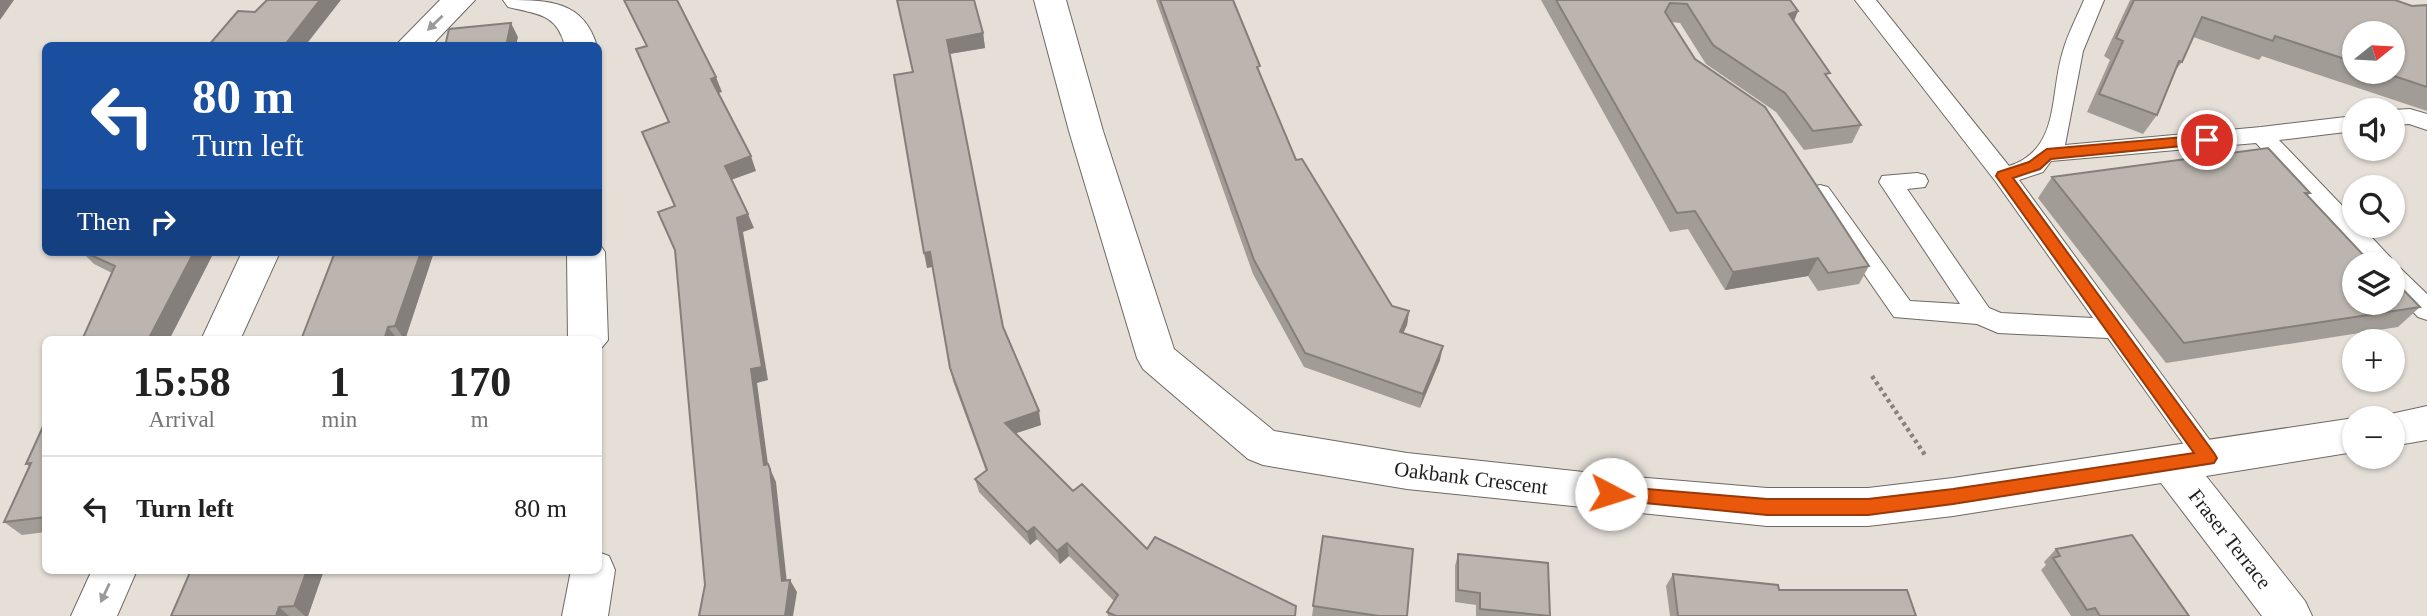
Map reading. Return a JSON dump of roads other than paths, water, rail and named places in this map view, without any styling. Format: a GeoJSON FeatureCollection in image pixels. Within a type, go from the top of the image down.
{"type":"FeatureCollection","features":[{"type":"Feature","properties":{"kind":"street"},"geometry":{"type":"LineString","coordinates":[[415,42],[459,0]]}},
{"type":"Feature","properties":{"kind":"street"},"geometry":{"type":"LineString","coordinates":[[519,0],[568,15],[576,26],[581,42]]}},
{"type":"Feature","properties":{"kind":"street","name":"Oakbank Crescent"},"geometry":{"type":"LineString","coordinates":[[1050,0],[1086,131],[1157,358],[1263,447],[1407,471],[1767,507],[1868,507],[1953,497],[2342,437]]}},
{"type":"Feature","properties":{"kind":"street"},"geometry":{"type":"LineString","coordinates":[[222,336],[259,256]]}},
{"type":"Feature","properties":{"kind":"street"},"geometry":{"type":"LineString","coordinates":[[586,256],[588,336]]}},
{"type":"Feature","properties":{"kind":"street"},"geometry":{"type":"LineString","coordinates":[[2405,427],[2427,423]]}},
{"type":"Feature","properties":{"kind":"street","name":"Fraser Terrace"},"geometry":{"type":"LineString","coordinates":[[2190,460],[2289,616]]}},
{"type":"Feature","properties":{"kind":"street"},"geometry":{"type":"LineString","coordinates":[[94,616],[113,574]]}},
{"type":"Feature","properties":{"kind":"street"},"geometry":{"type":"LineString","coordinates":[[585,616],[592,574]]}},
{"type":"Feature","properties":{"kind":"lane"},"geometry":{"type":"LineString","coordinates":[[1865,0],[2004,176],[2117,330],[2190,460]]}},
{"type":"Feature","properties":{"kind":"lane"},"geometry":{"type":"LineString","coordinates":[[2004,176],[2035,166],[2056,141],[2073,51],[2094,0]]}},
{"type":"Feature","properties":{"kind":"lane"},"geometry":{"type":"LineString","coordinates":[[2405,117],[2427,122]]}},
{"type":"Feature","properties":{"kind":"lane"},"geometry":{"type":"LineString","coordinates":[[2047,154],[2261,135],[2342,125]]}},
{"type":"Feature","properties":{"kind":"lane"},"geometry":{"type":"LineString","coordinates":[[2261,135],[2372,252]]}},
{"type":"Feature","properties":{"kind":"lane"},"geometry":{"type":"LineString","coordinates":[[1807,175],[1903,310],[1980,315],[1998,323],[2117,330]]}},
{"type":"Feature","properties":{"kind":"lane"},"geometry":{"type":"LineString","coordinates":[[1917,181],[1884,183],[1980,315]]}},
{"type":"Feature","properties":{"kind":"lane"},"geometry":{"type":"LineString","coordinates":[[2405,287],[2427,310]]}}]}
